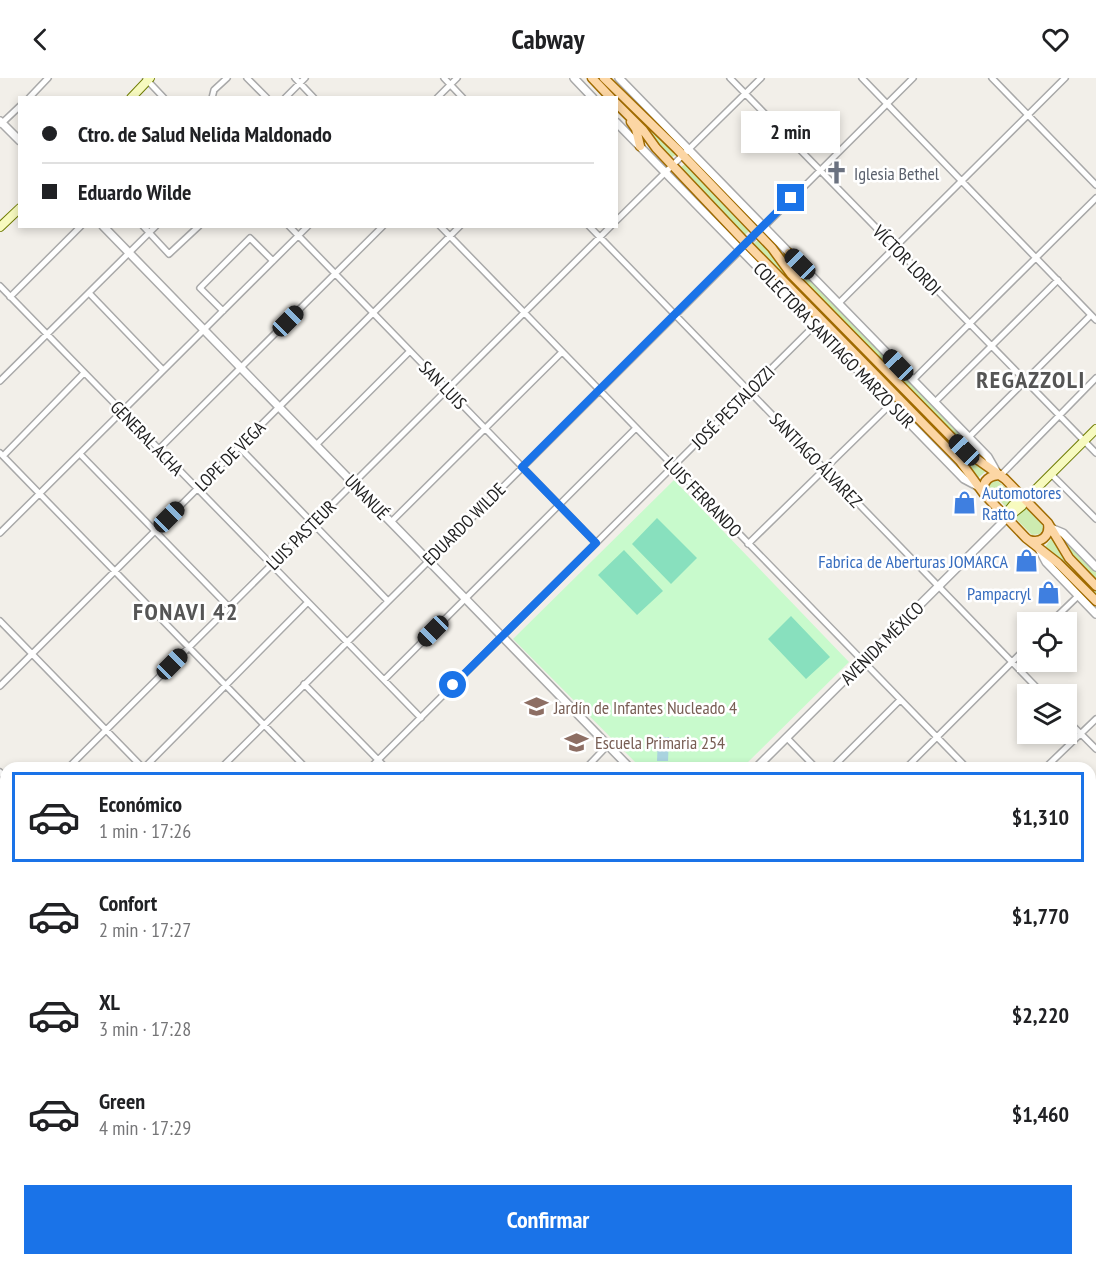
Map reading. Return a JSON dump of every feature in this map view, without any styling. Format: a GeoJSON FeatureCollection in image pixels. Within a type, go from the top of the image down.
{"type":"FeatureCollection","features":[{"type":"Feature","properties":{"kind":"main road"},"geometry":{"type":"LineString","coordinates":[[592,78],[609,95]]}},
{"type":"Feature","properties":{"kind":"main road"},"geometry":{"type":"LineString","coordinates":[[604,78],[686,152],[760,230],[791,274],[964,450],[998,473],[1045,520],[1067,556],[1096,586]]}},
{"type":"Feature","properties":{"kind":"main road"},"geometry":{"type":"LineString","coordinates":[[133,96],[148,79]]}},
{"type":"Feature","properties":{"kind":"main road"},"geometry":{"type":"LineString","coordinates":[[618,107],[635,126],[640,146]]}},
{"type":"Feature","properties":{"kind":"main road"},"geometry":{"type":"LineString","coordinates":[[618,107],[639,125],[669,169],[743,246],[960,461],[987,497],[1026,538],[1062,566],[1096,601]]}},
{"type":"Feature","properties":{"kind":"main road"},"geometry":{"type":"LineString","coordinates":[[0,227],[18,210]]}},
{"type":"Feature","properties":{"kind":"main road"},"geometry":{"type":"LineString","coordinates":[[789,253],[795,273],[831,315]]}},
{"type":"Feature","properties":{"kind":"main road","name":"AVENIDA MÉXICO"},"geometry":{"type":"LineString","coordinates":[[1007,518],[1009,509],[1018,501],[1025,500],[1096,429]]}},
{"type":"Feature","properties":{"kind":"main road"},"geometry":{"type":"LineString","coordinates":[[987,497],[983,489],[986,480],[998,473]]}},
{"type":"Feature","properties":{"kind":"main road"},"geometry":{"type":"LineString","coordinates":[[1026,538],[1034,542],[1044,538],[1048,528],[1045,520]]}},
{"type":"Feature","properties":{"kind":"street"},"geometry":{"type":"LineString","coordinates":[[31,96],[48,78]]}},
{"type":"Feature","properties":{"kind":"street"},"geometry":{"type":"LineString","coordinates":[[212,96],[214,90],[226,78]]}},
{"type":"Feature","properties":{"kind":"street"},"geometry":{"type":"LineString","coordinates":[[247,78],[265,96]]}},
{"type":"Feature","properties":{"kind":"street"},"geometry":{"type":"LineString","coordinates":[[286,96],[297,80],[305,78]]}},
{"type":"Feature","properties":{"kind":"street"},"geometry":{"type":"LineString","coordinates":[[444,78],[461,96]]}},
{"type":"Feature","properties":{"kind":"street"},"geometry":{"type":"LineString","coordinates":[[439,96],[457,78]]}},
{"type":"Feature","properties":{"kind":"street"},"geometry":{"type":"LineString","coordinates":[[574,78],[590,96]]}},
{"type":"Feature","properties":{"kind":"street"},"geometry":{"type":"LineString","coordinates":[[619,78],[686,152]]}},
{"type":"Feature","properties":{"kind":"street","name":"VÍCTOR LORDI"},"geometry":{"type":"LineString","coordinates":[[730,78],[1096,453]]}},
{"type":"Feature","properties":{"kind":"street"},"geometry":{"type":"LineString","coordinates":[[618,220],[761,78]]}},
{"type":"Feature","properties":{"kind":"street"},"geometry":{"type":"LineString","coordinates":[[862,78],[1096,320]]}},
{"type":"Feature","properties":{"kind":"street","name":"EDUARDO WILDE"},"geometry":{"type":"LineString","coordinates":[[226,762],[913,78]]}},
{"type":"Feature","properties":{"kind":"street"},"geometry":{"type":"LineString","coordinates":[[992,78],[1096,185]]}},
{"type":"Feature","properties":{"kind":"street"},"geometry":{"type":"LineString","coordinates":[[839,303],[1065,78]]}},
{"type":"Feature","properties":{"kind":"street"},"geometry":{"type":"LineString","coordinates":[[148,79],[162,96]]}},
{"type":"Feature","properties":{"kind":"street"},"geometry":{"type":"LineString","coordinates":[[297,80],[312,96]]}},
{"type":"Feature","properties":{"kind":"street"},"geometry":{"type":"LineString","coordinates":[[18,108],[1,123],[18,139]]}},
{"type":"Feature","properties":{"kind":"street"},"geometry":{"type":"LineString","coordinates":[[618,124],[640,146],[669,169]]}},
{"type":"Feature","properties":{"kind":"street"},"geometry":{"type":"LineString","coordinates":[[914,380],[1096,198]]}},
{"type":"Feature","properties":{"kind":"street"},"geometry":{"type":"LineString","coordinates":[[10,297],[79,228]]}},
{"type":"Feature","properties":{"kind":"street","name":"UNANUÉ"},"geometry":{"type":"LineString","coordinates":[[105,228],[624,762]]}},
{"type":"Feature","properties":{"kind":"street"},"geometry":{"type":"LineString","coordinates":[[145,228],[169,254],[197,228]]}},
{"type":"Feature","properties":{"kind":"street"},"geometry":{"type":"LineString","coordinates":[[0,381],[154,228]]}},
{"type":"Feature","properties":{"kind":"street","name":"SAN LUIS"},"geometry":{"type":"LineString","coordinates":[[291,228],[596,543]]}},
{"type":"Feature","properties":{"kind":"street"},"geometry":{"type":"LineString","coordinates":[[0,533],[306,228]]}},
{"type":"Feature","properties":{"kind":"street"},"geometry":{"type":"LineString","coordinates":[[159,449],[381,228]]}},
{"type":"Feature","properties":{"kind":"street","name":"LUIS FERRANDO"},"geometry":{"type":"LineString","coordinates":[[442,228],[961,762]]}},
{"type":"Feature","properties":{"kind":"street","name":"LOPE DE VEGA"},"geometry":{"type":"LineString","coordinates":[[0,686],[458,228]]}},
{"type":"Feature","properties":{"kind":"street","name":"SANTIAGO ÁLVAREZ"},"geometry":{"type":"LineString","coordinates":[[591,228],[1033,684]]}},
{"type":"Feature","properties":{"kind":"street","name":"LUIS PASTEUR"},"geometry":{"type":"LineString","coordinates":[[74,762],[609,228]]}},
{"type":"Feature","properties":{"kind":"street","name":"COLECTORA SANTIAGO MARZO SUR"},"geometry":{"type":"LineString","coordinates":[[760,230],[789,253],[839,303],[991,460],[998,473]]}},
{"type":"Feature","properties":{"kind":"street"},"geometry":{"type":"LineString","coordinates":[[223,311],[200,288],[250,238],[273,261]]}},
{"type":"Feature","properties":{"kind":"street","name":"COLECTORA SANTIAGO MARZO SUR"},"geometry":{"type":"LineString","coordinates":[[743,246],[815,325],[964,479],[979,487]]}},
{"type":"Feature","properties":{"kind":"street"},"geometry":{"type":"LineString","coordinates":[[935,402],[1058,280]]}},
{"type":"Feature","properties":{"kind":"street","name":"GENERAL ACHA"},"geometry":{"type":"LineString","coordinates":[[0,286],[421,718]]}},
{"type":"Feature","properties":{"kind":"street"},"geometry":{"type":"LineString","coordinates":[[89,293],[163,370]]}},
{"type":"Feature","properties":{"kind":"street"},"geometry":{"type":"LineString","coordinates":[[969,437],[1091,315]]}},
{"type":"Feature","properties":{"kind":"street","name":"JOSÉ PESTALOZZI"},"geometry":{"type":"LineString","coordinates":[[378,760],[815,325]]}},
{"type":"Feature","properties":{"kind":"street"},"geometry":{"type":"LineString","coordinates":[[316,445],[410,351]]}},
{"type":"Feature","properties":{"kind":"street"},"geometry":{"type":"LineString","coordinates":[[390,522],[561,352]]}},
{"type":"Feature","properties":{"kind":"street"},"geometry":{"type":"LineString","coordinates":[[0,370],[6,376]]}},
{"type":"Feature","properties":{"kind":"street"},"geometry":{"type":"LineString","coordinates":[[84,373],[1,455],[300,762]]}},
{"type":"Feature","properties":{"kind":"street"},"geometry":{"type":"LineString","coordinates":[[998,473],[1096,378]]}},
{"type":"Feature","properties":{"kind":"street"},"geometry":{"type":"LineString","coordinates":[[748,544],[891,404]]}},
{"type":"Feature","properties":{"kind":"street"},"geometry":{"type":"LineString","coordinates":[[384,680],[636,428]]}},
{"type":"Feature","properties":{"kind":"street"},"geometry":{"type":"LineString","coordinates":[[239,447],[388,601]]}},
{"type":"Feature","properties":{"kind":"street"},"geometry":{"type":"LineString","coordinates":[[80,454],[229,607]]}},
{"type":"Feature","properties":{"kind":"street"},"geometry":{"type":"LineString","coordinates":[[1051,474],[1096,519]]}},
{"type":"Feature","properties":{"kind":"street","name":"AVENIDA MÉXICO"},"geometry":{"type":"LineString","coordinates":[[762,762],[1007,518]]}},
{"type":"Feature","properties":{"kind":"street"},"geometry":{"type":"LineString","coordinates":[[1051,528],[1061,532],[1096,567]]}},
{"type":"Feature","properties":{"kind":"street"},"geometry":{"type":"LineString","coordinates":[[1038,547],[1046,562],[1096,614]]}},
{"type":"Feature","properties":{"kind":"street"},"geometry":{"type":"LineString","coordinates":[[1061,612],[1078,596]]}},
{"type":"Feature","properties":{"kind":"street"},"geometry":{"type":"LineString","coordinates":[[150,762],[308,602]]}},
{"type":"Feature","properties":{"kind":"street"},"geometry":{"type":"LineString","coordinates":[[0,621],[138,762]]}},
{"type":"Feature","properties":{"kind":"street"},"geometry":{"type":"LineString","coordinates":[[912,762],[1017,657]]}},
{"type":"Feature","properties":{"kind":"street"},"geometry":{"type":"LineString","coordinates":[[304,684],[378,760]]}},
{"type":"Feature","properties":{"kind":"street"},"geometry":{"type":"LineString","coordinates":[[838,762],[900,700]]}},
{"type":"Feature","properties":{"kind":"street"},"geometry":{"type":"LineString","coordinates":[[1051,762],[1096,719]]}},
{"type":"Feature","properties":{"kind":"street"},"geometry":{"type":"LineString","coordinates":[[1077,730],[1096,749]]}},
{"type":"Feature","properties":{"kind":"street"},"geometry":{"type":"LineString","coordinates":[[787,738],[810,762]]}},
{"type":"Feature","properties":{"kind":"street"},"geometry":{"type":"LineString","coordinates":[[592,762],[608,746]]}},
{"type":"Feature","properties":{"kind":"green space"},"geometry":{"type":"Polygon","coordinates":[[[596,78],[600,78],[676,153],[676,155],[670,158],[618,100],[618,96],[614,96],[596,78]]]}},
{"type":"Feature","properties":{"kind":"green space"},"geometry":{"type":"Polygon","coordinates":[[[686,163],[750,230],[745,235],[680,168],[686,163]]]}},
{"type":"Feature","properties":{"kind":"green space"},"geometry":{"type":"Polygon","coordinates":[[[759,239],[962,453],[985,472],[977,478],[753,244],[759,239]]]}},
{"type":"Feature","properties":{"kind":"green space"},"geometry":{"type":"Polygon","coordinates":[[[794,261],[988,461],[973,453],[833,313],[797,273],[794,261]]]}},
{"type":"Feature","properties":{"kind":"green space"},"geometry":{"type":"Polygon","coordinates":[[[758,263],[773,275],[954,460],[967,478],[758,263]]]}},
{"type":"Feature","properties":{"kind":"green space"},"geometry":{"type":"Polygon","coordinates":[[[674,480],[849,662],[748,762],[635,762],[513,639],[674,480]]]}},
{"type":"Feature","properties":{"kind":"green space"},"geometry":{"type":"Polygon","coordinates":[[[997,480],[1016,498],[1006,507],[989,489],[990,483],[997,480]]]}},
{"type":"Feature","properties":{"kind":"green space"},"geometry":{"type":"Polygon","coordinates":[[[1026,508],[1042,524],[1043,529],[1040,534],[1032,535],[1015,518],[1026,508]]]}},
{"type":"Feature","properties":{"kind":"green space"},"geometry":{"type":"Polygon","coordinates":[[[657,518],[697,558],[671,584],[632,544],[657,518]]]}},
{"type":"Feature","properties":{"kind":"green space"},"geometry":{"type":"Polygon","coordinates":[[[1059,534],[1096,571],[1096,582],[1071,557],[1059,534]]]}},
{"type":"Feature","properties":{"kind":"green space"},"geometry":{"type":"Polygon","coordinates":[[[1051,539],[1067,560],[1096,590],[1096,597],[1045,547],[1051,539]]]}},
{"type":"Feature","properties":{"kind":"green space"},"geometry":{"type":"Polygon","coordinates":[[[624,550],[663,591],[637,615],[598,575],[624,550]]]}},
{"type":"Feature","properties":{"kind":"green space"},"geometry":{"type":"Polygon","coordinates":[[[791,616],[830,657],[806,679],[768,639],[791,616]]]}},
{"type":"Feature","properties":{"kind":"water"},"geometry":{"type":"Polygon","coordinates":[[[658,737],[669,737],[668,761],[657,761],[658,737]]]}},
{"type":"Feature","properties":{"kind":"place","name":"Iglesia Bethel"},"geometry":{"type":"Point","coordinates":[836,173]}},
{"type":"Feature","properties":{"kind":"place","name":"Automotores Ratto"},"geometry":{"type":"Point","coordinates":[964,502]}},
{"type":"Feature","properties":{"kind":"place","name":"Fabrica de Aberturas JOMARCA"},"geometry":{"type":"Point","coordinates":[1026,561]}},
{"type":"Feature","properties":{"kind":"place","name":"Pampacryl"},"geometry":{"type":"Point","coordinates":[1049,593]}},
{"type":"Feature","properties":{"kind":"place","name":"Jardín de Infantes Nucleado 4"},"geometry":{"type":"Point","coordinates":[536,707]}},
{"type":"Feature","properties":{"kind":"place","name":"Escuela Primaria 254"},"geometry":{"type":"Point","coordinates":[577,742]}},
{"type":"Feature","properties":{"kind":"district","name":"REGAZZOLI"},"geometry":{"type":"Point","coordinates":[1031,379]}},
{"type":"Feature","properties":{"kind":"district","name":"FONAVI 42"},"geometry":{"type":"Point","coordinates":[186,611]}},
{"type":"Feature","properties":{"kind":"route"},"geometry":{"type":"LineString","coordinates":[[453,685],[596,543],[522,467],[791,198]]}}]}
